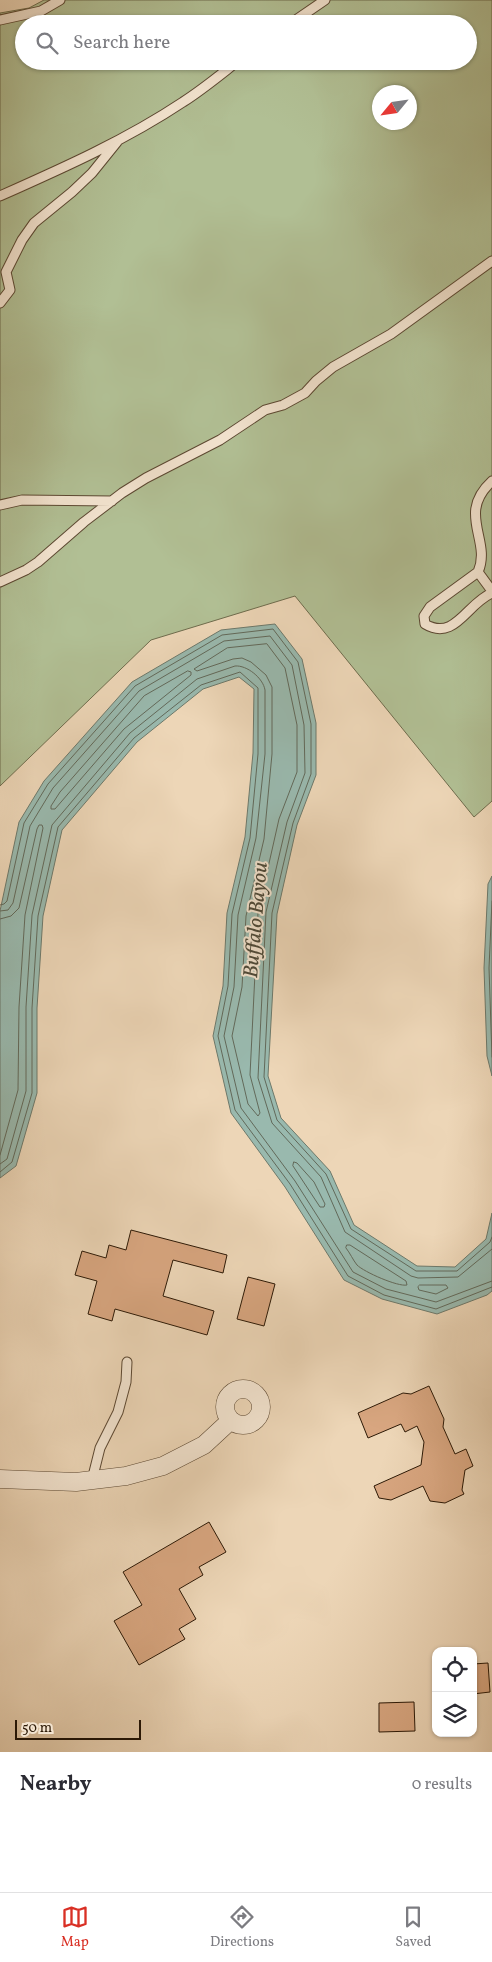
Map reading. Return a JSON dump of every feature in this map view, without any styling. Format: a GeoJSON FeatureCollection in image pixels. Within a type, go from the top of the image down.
{"type":"FeatureCollection","features":[{"type":"Feature","properties":{"kind":"street"},"geometry":{"type":"LineString","coordinates":[[0,1479],[76,1482],[126,1476],[163,1466],[204,1445],[231,1420]]}},
{"type":"Feature","properties":{"kind":"lane"},"geometry":{"type":"LineString","coordinates":[[23,15],[41,11],[60,0]]}},
{"type":"Feature","properties":{"kind":"lane"},"geometry":{"type":"LineString","coordinates":[[303,15],[325,0]]}},
{"type":"Feature","properties":{"kind":"lane"},"geometry":{"type":"LineString","coordinates":[[0,20],[15,17]]}},
{"type":"Feature","properties":{"kind":"lane"},"geometry":{"type":"LineString","coordinates":[[0,196],[76,162],[138,130],[184,102],[226,70]]}},
{"type":"Feature","properties":{"kind":"lane"},"geometry":{"type":"LineString","coordinates":[[0,303],[10,290],[6,272],[11,260],[34,223],[92,173],[120,138]]}},
{"type":"Feature","properties":{"kind":"lane"},"geometry":{"type":"LineString","coordinates":[[0,582],[38,562],[112,501],[164,467],[220,440],[265,410],[283,405],[300,396],[333,367],[391,334],[492,261]]}},
{"type":"Feature","properties":{"kind":"lane"},"geometry":{"type":"LineString","coordinates":[[478,572],[492,592],[472,606],[450,627],[432,628],[425,624],[424,616],[430,607],[478,572],[484,565],[486,548],[477,505],[482,493],[492,481]]}},
{"type":"Feature","properties":{"kind":"lane"},"geometry":{"type":"LineString","coordinates":[[0,505],[22,500],[112,501]]}},
{"type":"Feature","properties":{"kind":"lane"},"geometry":{"type":"LineString","coordinates":[[92,1480],[100,1448],[118,1412],[126,1382],[127,1362]]}},
{"type":"Feature","properties":{"kind":"green space"},"geometry":{"type":"Polygon","coordinates":[[[44,0],[492,0],[492,801],[474,817],[295,596],[151,640],[0,786],[0,13],[29,8],[44,0]]]}},
{"type":"Feature","properties":{"kind":"water","name":"Buffalo Bayou"},"geometry":{"type":"Polygon","coordinates":[[[275,624],[302,659],[316,723],[316,775],[297,825],[277,914],[268,1076],[281,1118],[330,1171],[354,1225],[417,1266],[455,1267],[486,1239],[492,1213],[492,1291],[487,1295],[437,1314],[382,1299],[344,1280],[285,1187],[231,1113],[213,1036],[223,986],[227,913],[245,837],[253,753],[254,689],[239,677],[203,689],[137,742],[62,830],[43,916],[37,1008],[37,1093],[16,1166],[0,1178],[0,911],[19,822],[44,781],[132,682],[221,630],[275,624]]]}},
{"type":"Feature","properties":{"kind":"water"},"geometry":{"type":"Polygon","coordinates":[[[492,876],[492,1076],[487,1056],[484,968],[488,884],[492,876]]]}},
{"type":"Feature","properties":{"kind":"building"},"geometry":{"type":"Polygon","coordinates":[[[131,1230],[227,1255],[223,1273],[173,1260],[163,1296],[214,1311],[207,1335],[115,1309],[112,1321],[88,1314],[97,1281],[75,1275],[82,1251],[106,1258],[109,1245],[126,1250],[131,1230]]]}},
{"type":"Feature","properties":{"kind":"building"},"geometry":{"type":"Polygon","coordinates":[[[248,1277],[275,1284],[264,1326],[237,1319],[248,1277]]]}},
{"type":"Feature","properties":{"kind":"building"},"geometry":{"type":"Polygon","coordinates":[[[429,1386],[444,1419],[443,1427],[455,1454],[466,1449],[473,1466],[465,1470],[462,1490],[464,1494],[445,1503],[430,1501],[423,1486],[391,1500],[379,1498],[374,1486],[421,1465],[424,1442],[417,1426],[405,1432],[401,1424],[368,1438],[358,1413],[403,1393],[411,1394],[429,1386]]]}},
{"type":"Feature","properties":{"kind":"building"},"geometry":{"type":"Polygon","coordinates":[[[209,1522],[226,1552],[199,1567],[203,1575],[179,1589],[196,1619],[179,1629],[185,1639],[139,1665],[114,1621],[142,1605],[123,1572],[209,1522]]]}},
{"type":"Feature","properties":{"kind":"building"},"geometry":{"type":"Polygon","coordinates":[[[488,1663],[490,1692],[477,1694],[477,1664],[488,1663]]]}},
{"type":"Feature","properties":{"kind":"building"},"geometry":{"type":"Polygon","coordinates":[[[414,1702],[415,1731],[379,1732],[379,1703],[414,1702]]]}}]}
